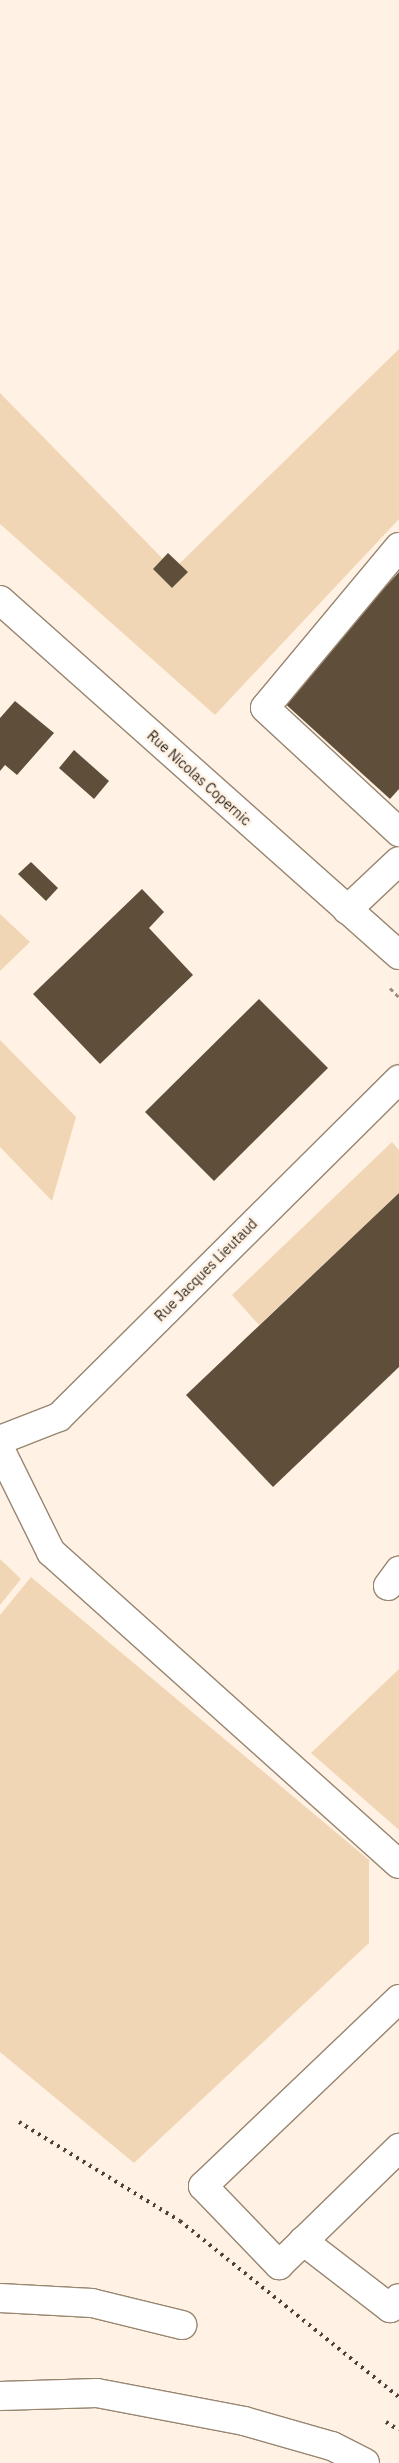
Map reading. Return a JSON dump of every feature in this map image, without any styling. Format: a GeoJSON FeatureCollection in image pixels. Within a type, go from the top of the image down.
{"type":"FeatureCollection","features":[{"type":"Feature","properties":{"kind":"street"},"geometry":{"type":"LineString","coordinates":[[399,547],[265,708],[399,832]]}},
{"type":"Feature","properties":{"kind":"street","name":"Rue Nicolas Copernic"},"geometry":{"type":"LineString","coordinates":[[0,600],[399,955]]}},
{"type":"Feature","properties":{"kind":"street"},"geometry":{"type":"LineString","coordinates":[[347,910],[399,861]]}},
{"type":"Feature","properties":{"kind":"street","name":"Rue Jacques Lieutaud"},"geometry":{"type":"LineString","coordinates":[[0,1440],[59,1417],[399,1079]]}},
{"type":"Feature","properties":{"kind":"street"},"geometry":{"type":"LineString","coordinates":[[0,1449],[51,1552],[399,1864]]}},
{"type":"Feature","properties":{"kind":"street"},"geometry":{"type":"LineString","coordinates":[[399,1999],[204,2186],[279,2265],[399,2148]]}},
{"type":"Feature","properties":{"kind":"street"},"geometry":{"type":"LineString","coordinates":[[303,2241],[390,2308],[399,2298]]}},
{"type":"Feature","properties":{"kind":"street"},"geometry":{"type":"LineString","coordinates":[[0,2298],[92,2303],[182,2324]]}},
{"type":"Feature","properties":{"kind":"street"},"geometry":{"type":"LineString","coordinates":[[0,2396],[97,2393],[244,2421],[332,2446],[365,2463]]}},
{"type":"Feature","properties":{"kind":"shaded area"},"geometry":{"type":"Polygon","coordinates":[[[399,349],[399,519],[215,715],[0,524],[0,393],[163,559],[153,569],[172,588],[187,572],[179,564],[399,349]]]}},
{"type":"Feature","properties":{"kind":"shaded area"},"geometry":{"type":"Polygon","coordinates":[[[0,914],[30,942],[0,971],[0,914]]]}},
{"type":"Feature","properties":{"kind":"shaded area"},"geometry":{"type":"Polygon","coordinates":[[[0,1040],[76,1117],[52,1201],[0,1147],[0,1040]]]}},
{"type":"Feature","properties":{"kind":"shaded area"},"geometry":{"type":"Polygon","coordinates":[[[392,1142],[399,1150],[399,1193],[259,1325],[232,1295],[392,1142]]]}},
{"type":"Feature","properties":{"kind":"shaded area"},"geometry":{"type":"Polygon","coordinates":[[[0,1559],[21,1579],[0,1605],[0,1559]]]}},
{"type":"Feature","properties":{"kind":"shaded area"},"geometry":{"type":"Polygon","coordinates":[[[31,1577],[369,1860],[369,1943],[134,2163],[0,2052],[0,1615],[31,1577]]]}},
{"type":"Feature","properties":{"kind":"shaded area"},"geometry":{"type":"Polygon","coordinates":[[[399,1669],[399,1830],[311,1753],[399,1669]]]}},
{"type":"Feature","properties":{"kind":"building"},"geometry":{"type":"Polygon","coordinates":[[[168,553],[188,572],[172,588],[153,569],[168,553]]]}},
{"type":"Feature","properties":{"kind":"building"},"geometry":{"type":"Polygon","coordinates":[[[399,572],[399,789],[390,799],[281,700],[399,572]]]}},
{"type":"Feature","properties":{"kind":"building"},"geometry":{"type":"Polygon","coordinates":[[[15,701],[54,733],[17,775],[5,765],[0,771],[0,718],[15,701]]]}},
{"type":"Feature","properties":{"kind":"building"},"geometry":{"type":"Polygon","coordinates":[[[74,750],[109,781],[94,799],[59,768],[74,750]]]}},
{"type":"Feature","properties":{"kind":"building"},"geometry":{"type":"Polygon","coordinates":[[[31,862],[58,888],[46,901],[18,874],[31,862]]]}},
{"type":"Feature","properties":{"kind":"building"},"geometry":{"type":"Polygon","coordinates":[[[142,889],[164,912],[149,928],[193,975],[100,1064],[33,994],[142,889]]]}},
{"type":"Feature","properties":{"kind":"building"},"geometry":{"type":"Polygon","coordinates":[[[259,999],[328,1068],[214,1181],[145,1112],[259,999]]]}},
{"type":"Feature","properties":{"kind":"building"},"geometry":{"type":"Polygon","coordinates":[[[399,1193],[399,1367],[273,1487],[186,1395],[399,1193]]]}},
{"type":"Feature","properties":{"kind":"railway"},"geometry":{"type":"LineString","coordinates":[[19,2122],[180,2221],[399,2397]]}},
{"type":"Feature","properties":{"kind":"railway"},"geometry":{"type":"LineString","coordinates":[[386,2422],[399,2430]]}}]}
